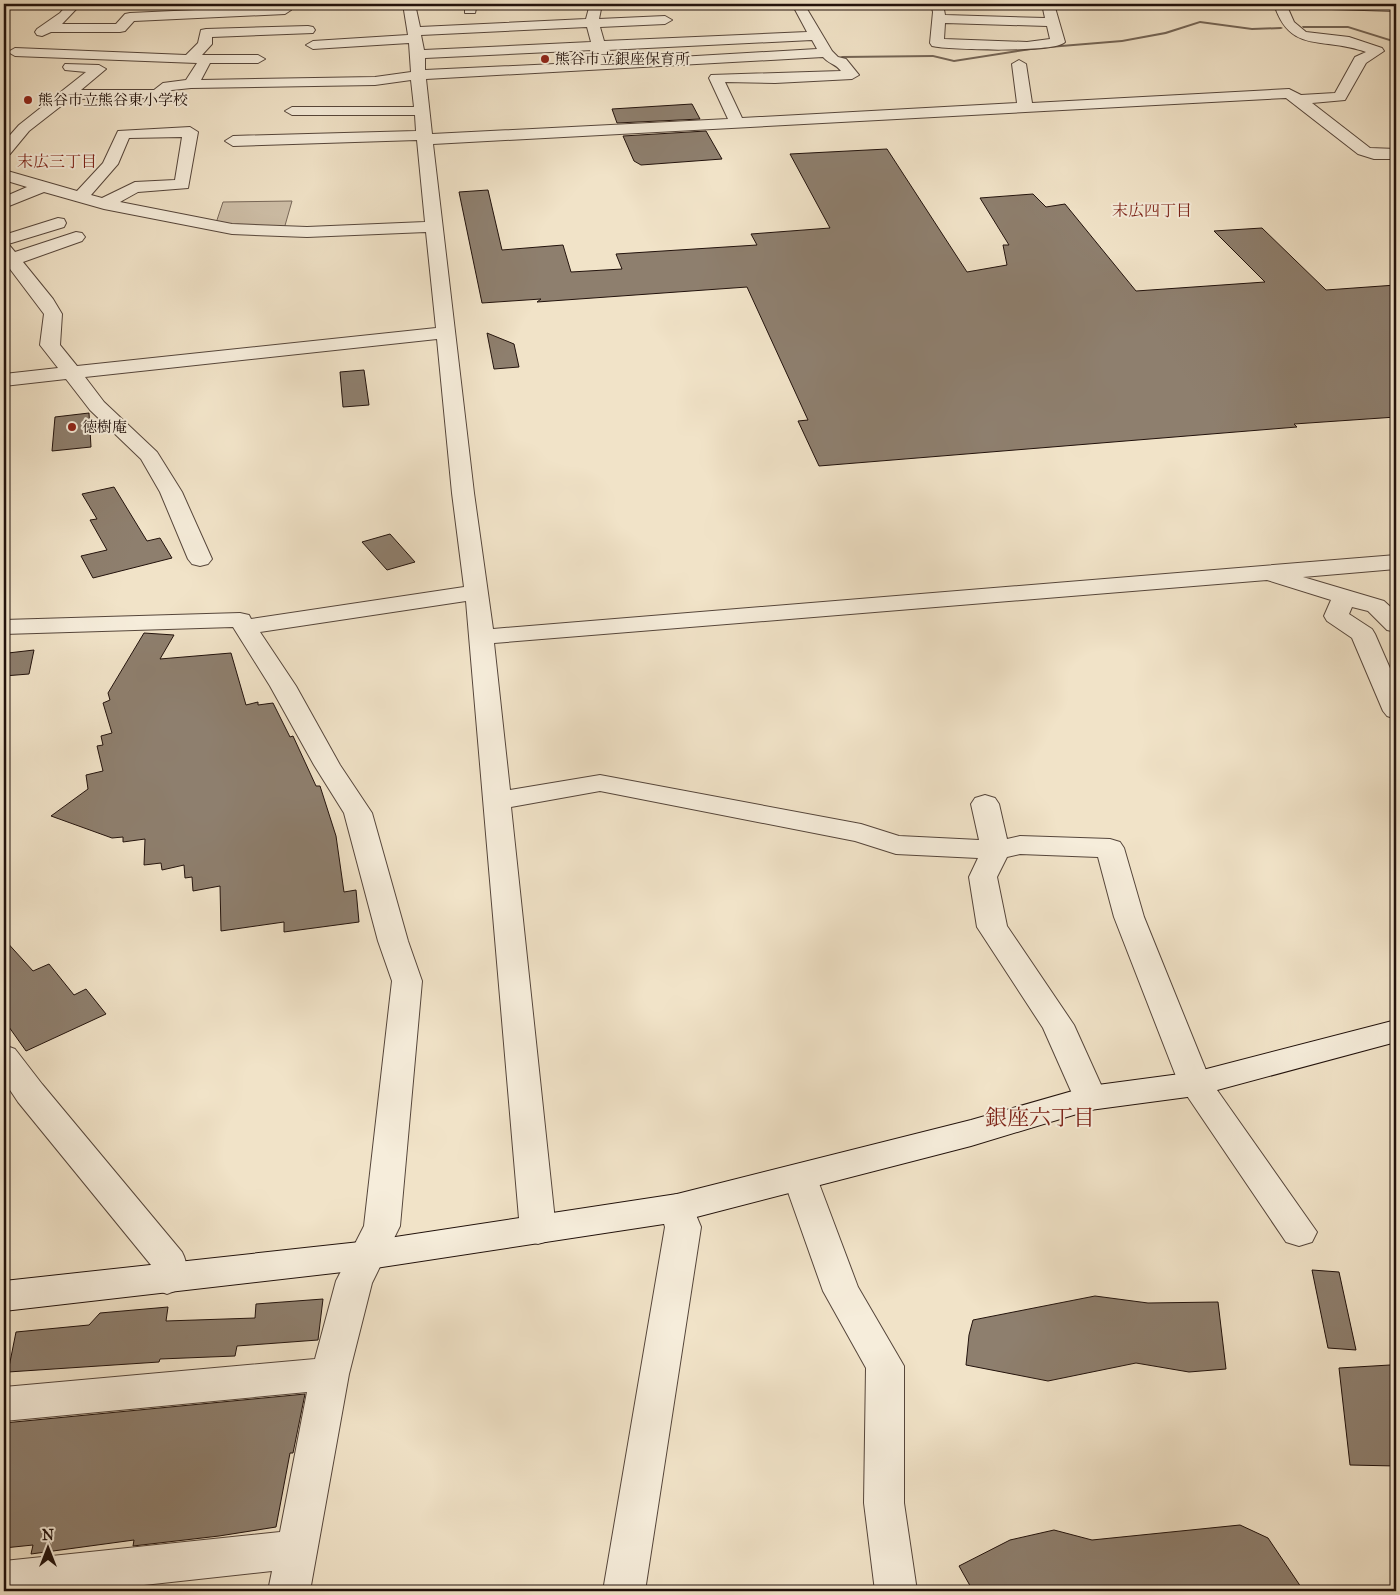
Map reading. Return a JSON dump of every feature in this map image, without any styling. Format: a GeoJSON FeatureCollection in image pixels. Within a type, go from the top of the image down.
{"type":"FeatureCollection","features":[{"type":"Feature","properties":{"kind":"street"},"geometry":{"type":"LineString","coordinates":[[9,55],[31,37],[66,16],[75,4]]}},
{"type":"Feature","properties":{"kind":"street"},"geometry":{"type":"LineString","coordinates":[[409,4],[423,111],[463,493],[476,592],[538,1230]]}},
{"type":"Feature","properties":{"kind":"street"},"geometry":{"type":"LineString","coordinates":[[596,4],[592,23],[605,66]]}},
{"type":"Feature","properties":{"kind":"street"},"geometry":{"type":"LineString","coordinates":[[737,123],[716,78],[775,79],[852,75],[842,62],[833,60],[826,53],[798,4]]}},
{"type":"Feature","properties":{"kind":"street"},"geometry":{"type":"LineString","coordinates":[[937,4],[939,19],[937,43],[1027,46],[1058,42],[1048,4]]}},
{"type":"Feature","properties":{"kind":"street"},"geometry":{"type":"LineString","coordinates":[[1280,4],[1288,24],[1302,36],[1349,41],[1377,51],[1360,60],[1340,97],[1298,100]]}},
{"type":"Feature","properties":{"kind":"street"},"geometry":{"type":"LineString","coordinates":[[1298,4],[1396,7]]}},
{"type":"Feature","properties":{"kind":"street"},"geometry":{"type":"LineString","coordinates":[[48,28],[120,28],[130,17],[285,10]]}},
{"type":"Feature","properties":{"kind":"street"},"geometry":{"type":"LineString","coordinates":[[190,59],[205,44],[211,14]]}},
{"type":"Feature","properties":{"kind":"street"},"geometry":{"type":"LineString","coordinates":[[939,19],[1052,22]]}},
{"type":"Feature","properties":{"kind":"street"},"geometry":{"type":"LineString","coordinates":[[415,41],[592,23],[665,20]]}},
{"type":"Feature","properties":{"kind":"street"},"geometry":{"type":"LineString","coordinates":[[206,33],[308,30]]}},
{"type":"Feature","properties":{"kind":"street"},"geometry":{"type":"LineString","coordinates":[[313,45],[415,41],[598,45],[815,36]]}},
{"type":"Feature","properties":{"kind":"street"},"geometry":{"type":"LineString","coordinates":[[339,72],[342,43]]}},
{"type":"Feature","properties":{"kind":"street"},"geometry":{"type":"LineString","coordinates":[[67,94],[152,95],[158,94],[168,86],[339,72],[375,80],[418,75],[826,53]]}},
{"type":"Feature","properties":{"kind":"street"},"geometry":{"type":"LineString","coordinates":[[9,55],[258,59]]}},
{"type":"Feature","properties":{"kind":"street"},"geometry":{"type":"LineString","coordinates":[[192,84],[206,59]]}},
{"type":"Feature","properties":{"kind":"street"},"geometry":{"type":"LineString","coordinates":[[4,63],[99,69],[24,128],[4,152]]}},
{"type":"Feature","properties":{"kind":"street"},"geometry":{"type":"LineString","coordinates":[[1019,64],[1025,108]]}},
{"type":"Feature","properties":{"kind":"street"},"geometry":{"type":"LineString","coordinates":[[233,141],[426,138],[1289,93],[1364,152],[1396,154]]}},
{"type":"Feature","properties":{"kind":"street"},"geometry":{"type":"LineString","coordinates":[[292,111],[423,111]]}},
{"type":"Feature","properties":{"kind":"street"},"geometry":{"type":"LineString","coordinates":[[81,197],[110,164],[123,134],[190,132],[182,185],[134,187],[104,204]]}},
{"type":"Feature","properties":{"kind":"street"},"geometry":{"type":"LineString","coordinates":[[4,176],[104,204],[232,229],[307,232],[435,227]]}},
{"type":"Feature","properties":{"kind":"street"},"geometry":{"type":"LineString","coordinates":[[4,203],[41,187]]}},
{"type":"Feature","properties":{"kind":"street"},"geometry":{"type":"LineString","coordinates":[[4,240],[58,223]]}},
{"type":"Feature","properties":{"kind":"street"},"geometry":{"type":"LineString","coordinates":[[76,237],[8,254],[47,302],[53,314],[50,345],[98,406],[150,456],[171,492],[200,559]]}},
{"type":"Feature","properties":{"kind":"street"},"geometry":{"type":"LineString","coordinates":[[4,380],[447,332]]}},
{"type":"Feature","properties":{"kind":"street"},"geometry":{"type":"LineString","coordinates":[[480,637],[1396,562]]}},
{"type":"Feature","properties":{"kind":"street"},"geometry":{"type":"LineString","coordinates":[[1263,572],[1376,606],[1396,625]]}},
{"type":"Feature","properties":{"kind":"street"},"geometry":{"type":"LineString","coordinates":[[246,627],[476,592]]}},
{"type":"Feature","properties":{"kind":"street"},"geometry":{"type":"LineString","coordinates":[[1345,597],[1336,616],[1362,634],[1396,711]]}},
{"type":"Feature","properties":{"kind":"street"},"geometry":{"type":"LineString","coordinates":[[4,627],[240,620],[246,627],[327,766],[358,813],[393,941],[407,981],[382,1226],[369,1255],[354,1281],[330,1374],[289,1591]]}},
{"type":"Feature","properties":{"kind":"street"},"geometry":{"type":"LineString","coordinates":[[496,801],[600,783],[861,833],[896,846],[996,850],[1020,845],[1110,848],[1129,917],[1195,1084],[1299,1232]]}},
{"type":"Feature","properties":{"kind":"street"},"geometry":{"type":"LineString","coordinates":[[985,804],[996,850],[983,876],[992,927],[1058,1025],[1090,1098]]}},
{"type":"Feature","properties":{"kind":"street"},"geometry":{"type":"LineString","coordinates":[[4,1296],[369,1255],[676,1208],[971,1133],[1090,1098],[1195,1084],[1396,1031]]}},
{"type":"Feature","properties":{"kind":"street"},"geometry":{"type":"LineString","coordinates":[[4,1057],[30,1093],[169,1262],[166,1279]]}},
{"type":"Feature","properties":{"kind":"street"},"geometry":{"type":"LineString","coordinates":[[800,1178],[841,1291],[885,1366],[884,1503],[896,1591]]}},
{"type":"Feature","properties":{"kind":"street"},"geometry":{"type":"LineString","coordinates":[[624,1591],[683,1227],[676,1208]]}},
{"type":"Feature","properties":{"kind":"street"},"geometry":{"type":"LineString","coordinates":[[4,1404],[330,1374]]}},
{"type":"Feature","properties":{"kind":"street"},"geometry":{"type":"LineString","coordinates":[[24,1583],[298,1549]]}},
{"type":"Feature","properties":{"kind":"shaded area"},"geometry":{"type":"Polygon","coordinates":[[[292,201],[284,229],[216,223],[223,202],[292,201]]]}},
{"type":"Feature","properties":{"kind":"building"},"geometry":{"type":"Polygon","coordinates":[[[692,104],[700,119],[617,123],[612,109],[692,104]]]}},
{"type":"Feature","properties":{"kind":"building"},"geometry":{"type":"Polygon","coordinates":[[[706,131],[722,159],[641,165],[634,161],[623,136],[706,131]]]}},
{"type":"Feature","properties":{"kind":"building"},"geometry":{"type":"Polygon","coordinates":[[[887,149],[967,272],[1007,265],[1003,245],[1009,245],[980,198],[1033,194],[1046,207],[1065,204],[1136,291],[1265,282],[1214,231],[1262,228],[1326,290],[1396,285],[1396,417],[1294,424],[1297,427],[819,466],[798,421],[808,420],[747,287],[537,302],[541,299],[482,303],[459,192],[488,190],[502,250],[563,245],[571,272],[622,269],[616,254],[757,245],[751,234],[830,228],[790,154],[887,149]]]}},
{"type":"Feature","properties":{"kind":"building"},"geometry":{"type":"Polygon","coordinates":[[[487,333],[514,344],[519,367],[494,369],[487,333]]]}},
{"type":"Feature","properties":{"kind":"building"},"geometry":{"type":"Polygon","coordinates":[[[364,370],[369,405],[343,407],[340,372],[364,370]]]}},
{"type":"Feature","properties":{"kind":"building","name":"徳樹庵"},"geometry":{"type":"Polygon","coordinates":[[[89,413],[91,447],[52,451],[55,417],[89,413]]]}},
{"type":"Feature","properties":{"kind":"building"},"geometry":{"type":"Polygon","coordinates":[[[114,487],[147,541],[160,538],[172,558],[93,578],[81,556],[107,550],[90,520],[97,519],[82,494],[114,487]]]}},
{"type":"Feature","properties":{"kind":"building"},"geometry":{"type":"Polygon","coordinates":[[[390,534],[415,562],[387,570],[362,542],[390,534]]]}},
{"type":"Feature","properties":{"kind":"building"},"geometry":{"type":"Polygon","coordinates":[[[144,633],[174,635],[160,659],[231,653],[246,705],[258,702],[258,705],[273,703],[290,737],[293,736],[316,786],[320,786],[336,836],[344,892],[356,890],[359,922],[284,932],[284,922],[221,931],[220,886],[193,891],[192,877],[185,878],[184,865],[162,870],[161,863],[144,865],[145,839],[123,842],[123,837],[112,838],[51,816],[88,789],[86,775],[103,771],[97,746],[103,745],[101,736],[112,733],[103,703],[110,700],[108,693],[144,633]]]}},
{"type":"Feature","properties":{"kind":"building"},"geometry":{"type":"Polygon","coordinates":[[[34,650],[29,674],[4,676],[8,653],[34,650]]]}},
{"type":"Feature","properties":{"kind":"building"},"geometry":{"type":"Polygon","coordinates":[[[4,939],[33,971],[49,964],[74,995],[86,989],[106,1014],[26,1051],[4,1020],[4,939]]]}},
{"type":"Feature","properties":{"kind":"building"},"geometry":{"type":"Polygon","coordinates":[[[1312,1270],[1339,1272],[1356,1350],[1328,1348],[1312,1270]]]}},
{"type":"Feature","properties":{"kind":"building"},"geometry":{"type":"Polygon","coordinates":[[[1095,1296],[1148,1303],[1218,1302],[1226,1369],[1189,1372],[1136,1363],[1048,1381],[966,1365],[969,1335],[973,1320],[1095,1296]]]}},
{"type":"Feature","properties":{"kind":"building"},"geometry":{"type":"Polygon","coordinates":[[[323,1299],[318,1340],[237,1346],[235,1356],[160,1359],[159,1362],[8,1372],[16,1332],[89,1325],[100,1313],[168,1307],[166,1321],[255,1318],[256,1304],[323,1299]]]}},
{"type":"Feature","properties":{"kind":"building"},"geometry":{"type":"Polygon","coordinates":[[[1390,1365],[1396,1373],[1396,1466],[1350,1465],[1339,1368],[1390,1365]]]}},
{"type":"Feature","properties":{"kind":"building"},"geometry":{"type":"Polygon","coordinates":[[[305,1394],[293,1453],[290,1453],[276,1527],[133,1546],[134,1540],[31,1554],[33,1545],[4,1548],[4,1423],[305,1394]]]}},
{"type":"Feature","properties":{"kind":"building"},"geometry":{"type":"Polygon","coordinates":[[[1240,1525],[1268,1538],[1301,1587],[1277,1591],[973,1591],[959,1566],[1010,1540],[1054,1530],[1092,1540],[1240,1525]]]}},
{"type":"Feature","properties":{"kind":"waterway"},"geometry":{"type":"LineString","coordinates":[[842,57],[933,56],[954,61],[1037,48],[1122,41],[1166,33],[1200,22],[1252,29],[1281,28]]}},
{"type":"Feature","properties":{"kind":"waterway"},"geometry":{"type":"LineString","coordinates":[[1303,27],[1348,27],[1396,42]]}},
{"type":"Feature","properties":{"kind":"place","name":"熊谷市立銀座保育所"},"geometry":{"type":"Point","coordinates":[545,59]}},
{"type":"Feature","properties":{"kind":"place","name":"熊谷市立熊谷東小学校"},"geometry":{"type":"Point","coordinates":[28,100]}},
{"type":"Feature","properties":{"kind":"place","name":"徳樹庵"},"geometry":{"type":"Point","coordinates":[72,427]}},
{"type":"Feature","properties":{"kind":"district","name":"末広三丁目"},"geometry":{"type":"Point","coordinates":[57,161]}},
{"type":"Feature","properties":{"kind":"district","name":"末広四丁目"},"geometry":{"type":"Point","coordinates":[1152,210]}},
{"type":"Feature","properties":{"kind":"district","name":"銀座六丁目"},"geometry":{"type":"Point","coordinates":[1040,1117]}}]}
